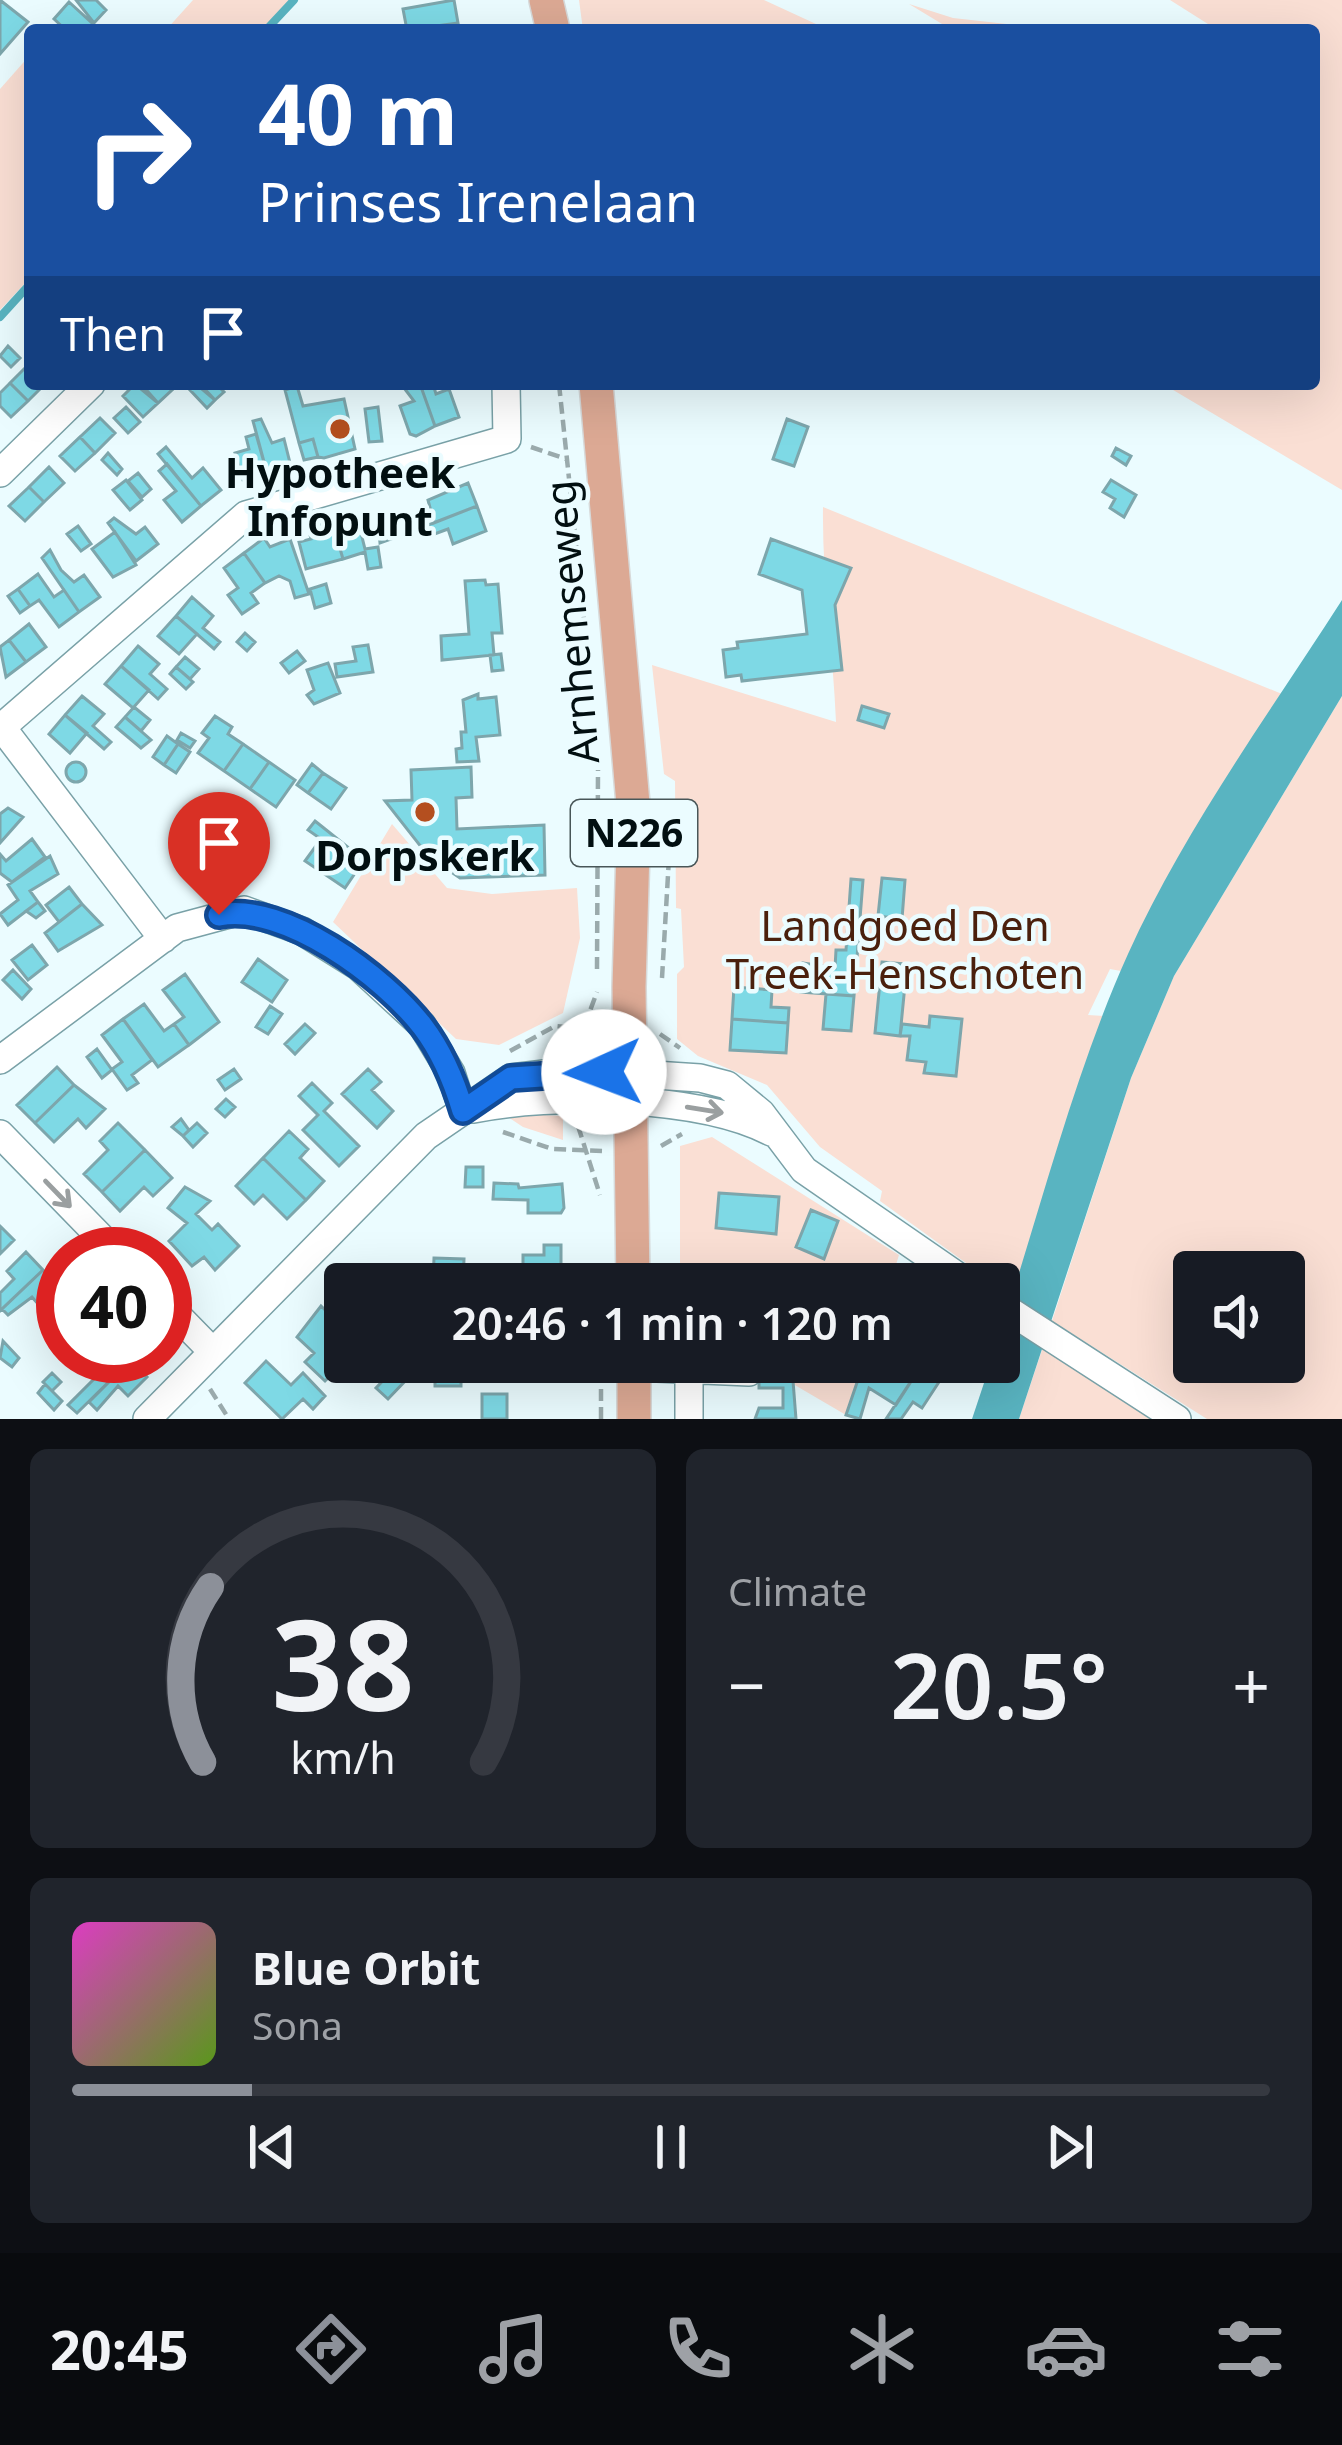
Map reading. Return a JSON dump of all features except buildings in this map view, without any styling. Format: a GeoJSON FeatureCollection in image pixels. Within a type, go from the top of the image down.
{"type":"FeatureCollection","features":[{"type":"Feature","properties":{"kind":"main road","name":"Arnhemseweg"},"geometry":{"type":"LineString","coordinates":[[597,390],[634,815],[633,1263]]}},
{"type":"Feature","properties":{"kind":"main road"},"geometry":{"type":"LineString","coordinates":[[627,1383],[634,1419]]}},
{"type":"Feature","properties":{"kind":"street"},"geometry":{"type":"LineString","coordinates":[[0,473],[86,390]]}},
{"type":"Feature","properties":{"kind":"street"},"geometry":{"type":"LineString","coordinates":[[163,939],[1,726],[246,515],[499,442],[505,390]]}},
{"type":"Feature","properties":{"kind":"street"},"geometry":{"type":"LineString","coordinates":[[0,1060],[163,939],[195,920],[244,910],[302,931],[358,966],[422,1025],[451,1073],[463,1111]]}},
{"type":"Feature","properties":{"kind":"street"},"geometry":{"type":"LineString","coordinates":[[147,1419],[426,1136],[511,1078],[578,1070],[630,1089]]}},
{"type":"Feature","properties":{"kind":"street"},"geometry":{"type":"LineString","coordinates":[[463,1111],[521,1099],[578,1102],[630,1089],[727,1085],[761,1113],[774,1134],[829,1190],[938,1263]]}},
{"type":"Feature","properties":{"kind":"street"},"geometry":{"type":"LineString","coordinates":[[0,1134],[91,1227]]}},
{"type":"Feature","properties":{"kind":"street"},"geometry":{"type":"LineString","coordinates":[[1020,1318],[1177,1419]]}},
{"type":"Feature","properties":{"kind":"street"},"geometry":{"type":"LineString","coordinates":[[192,1331],[213,1352]]}},
{"type":"Feature","properties":{"kind":"street"},"geometry":{"type":"LineString","coordinates":[[688,1383],[688,1419]]}},
{"type":"Feature","properties":{"kind":"path","name":"Arnhemseweg"},"geometry":{"type":"LineString","coordinates":[[559,390],[587,651]]}},
{"type":"Feature","properties":{"kind":"path"},"geometry":{"type":"LineString","coordinates":[[562,426],[571,431]]}},
{"type":"Feature","properties":{"kind":"path"},"geometry":{"type":"LineString","coordinates":[[499,442],[566,459]]}},
{"type":"Feature","properties":{"kind":"path","name":"Arnhemseweg"},"geometry":{"type":"LineString","coordinates":[[578,1070],[581,1028],[597,989],[598,764]]}},
{"type":"Feature","properties":{"kind":"path"},"geometry":{"type":"LineString","coordinates":[[661,990],[669,858]]}},
{"type":"Feature","properties":{"kind":"path"},"geometry":{"type":"LineString","coordinates":[[578,1102],[579,1142],[601,1198]]}},
{"type":"Feature","properties":{"kind":"path"},"geometry":{"type":"LineString","coordinates":[[601,1419],[615,1383]]}},
{"type":"Feature","properties":{"kind":"green space"},"geometry":{"type":"Polygon","coordinates":[[[193,0],[290,0],[268,24],[171,24],[193,0]]]}},
{"type":"Feature","properties":{"kind":"green space"},"geometry":{"type":"Polygon","coordinates":[[[579,0],[764,0],[816,24],[582,24],[579,0]]]}},
{"type":"Feature","properties":{"kind":"green space"},"geometry":{"type":"Polygon","coordinates":[[[1170,0],[1342,0],[1342,490],[1173,390],[1320,390],[1320,24],[1208,24],[1170,0]]]}},
{"type":"Feature","properties":{"kind":"green space"},"geometry":{"type":"Polygon","coordinates":[[[909,4],[953,18],[1008,24],[942,24],[909,4]]]}},
{"type":"Feature","properties":{"kind":"green space"},"geometry":{"type":"Polygon","coordinates":[[[24,62],[24,284],[0,310],[0,89],[24,62]]]}},
{"type":"Feature","properties":{"kind":"green space","name":"Landgoed Den Treek-Henschoten"},"geometry":{"type":"Polygon","coordinates":[[[823,507],[1282,694],[1121,971],[1110,969],[1088,1015],[1104,1016],[1020,1272],[1020,1263],[966,1263],[880,1201],[882,1191],[820,1147],[767,1085],[698,1056],[677,1039],[677,974],[684,967],[681,909],[676,908],[675,781],[664,774],[652,665],[836,722],[823,507]]]}},
{"type":"Feature","properties":{"kind":"green space","name":"Landgoed Den Treek-Henschoten"},"geometry":{"type":"Polygon","coordinates":[[[1342,696],[1342,1419],[1207,1419],[1052,1321],[1131,1078],[1174,976],[1342,696]]]}},
{"type":"Feature","properties":{"kind":"green space"},"geometry":{"type":"Polygon","coordinates":[[[392,824],[447,888],[492,894],[577,888],[580,938],[563,1013],[499,1045],[456,1039],[333,922],[392,824]]]}},
{"type":"Feature","properties":{"kind":"green space"},"geometry":{"type":"Polygon","coordinates":[[[502,1113],[563,1116],[563,1140],[523,1127],[502,1113]]]}},
{"type":"Feature","properties":{"kind":"green space"},"geometry":{"type":"Polygon","coordinates":[[[712,1137],[899,1255],[897,1263],[680,1263],[680,1146],[712,1137]]]}},
{"type":"Feature","properties":{"kind":"green space"},"geometry":{"type":"Polygon","coordinates":[[[1043,1347],[1153,1419],[1019,1419],[1043,1347]]]}},
{"type":"Feature","properties":{"kind":"green space"},"geometry":{"type":"Polygon","coordinates":[[[793,1383],[857,1383],[846,1415],[793,1383]]]}},
{"type":"Feature","properties":{"kind":"water"},"geometry":{"type":"Polygon","coordinates":[[[1342,600],[1342,696],[1174,976],[1131,1078],[1019,1419],[972,1419],[984,1383],[1020,1383],[1020,1268],[1108,1000],[1175,862],[1342,600]]]}},
{"type":"Feature","properties":{"kind":"waterway"},"geometry":{"type":"LineString","coordinates":[[272,24],[294,0]]}},
{"type":"Feature","properties":{"kind":"waterway"},"geometry":{"type":"LineString","coordinates":[[0,317],[24,291]]}},
{"type":"Feature","properties":{"kind":"place","name":"Hypotheek Infopunt"},"geometry":{"type":"Point","coordinates":[340,429]}},
{"type":"Feature","properties":{"kind":"place","name":"Dorpskerk"},"geometry":{"type":"Point","coordinates":[425,812]}},
{"type":"Feature","properties":{"kind":"route"},"geometry":{"type":"LineString","coordinates":[[219,915],[244,910],[302,931],[358,966],[422,1025],[451,1073],[463,1111],[511,1078],[578,1070],[604,1072]]}}]}
